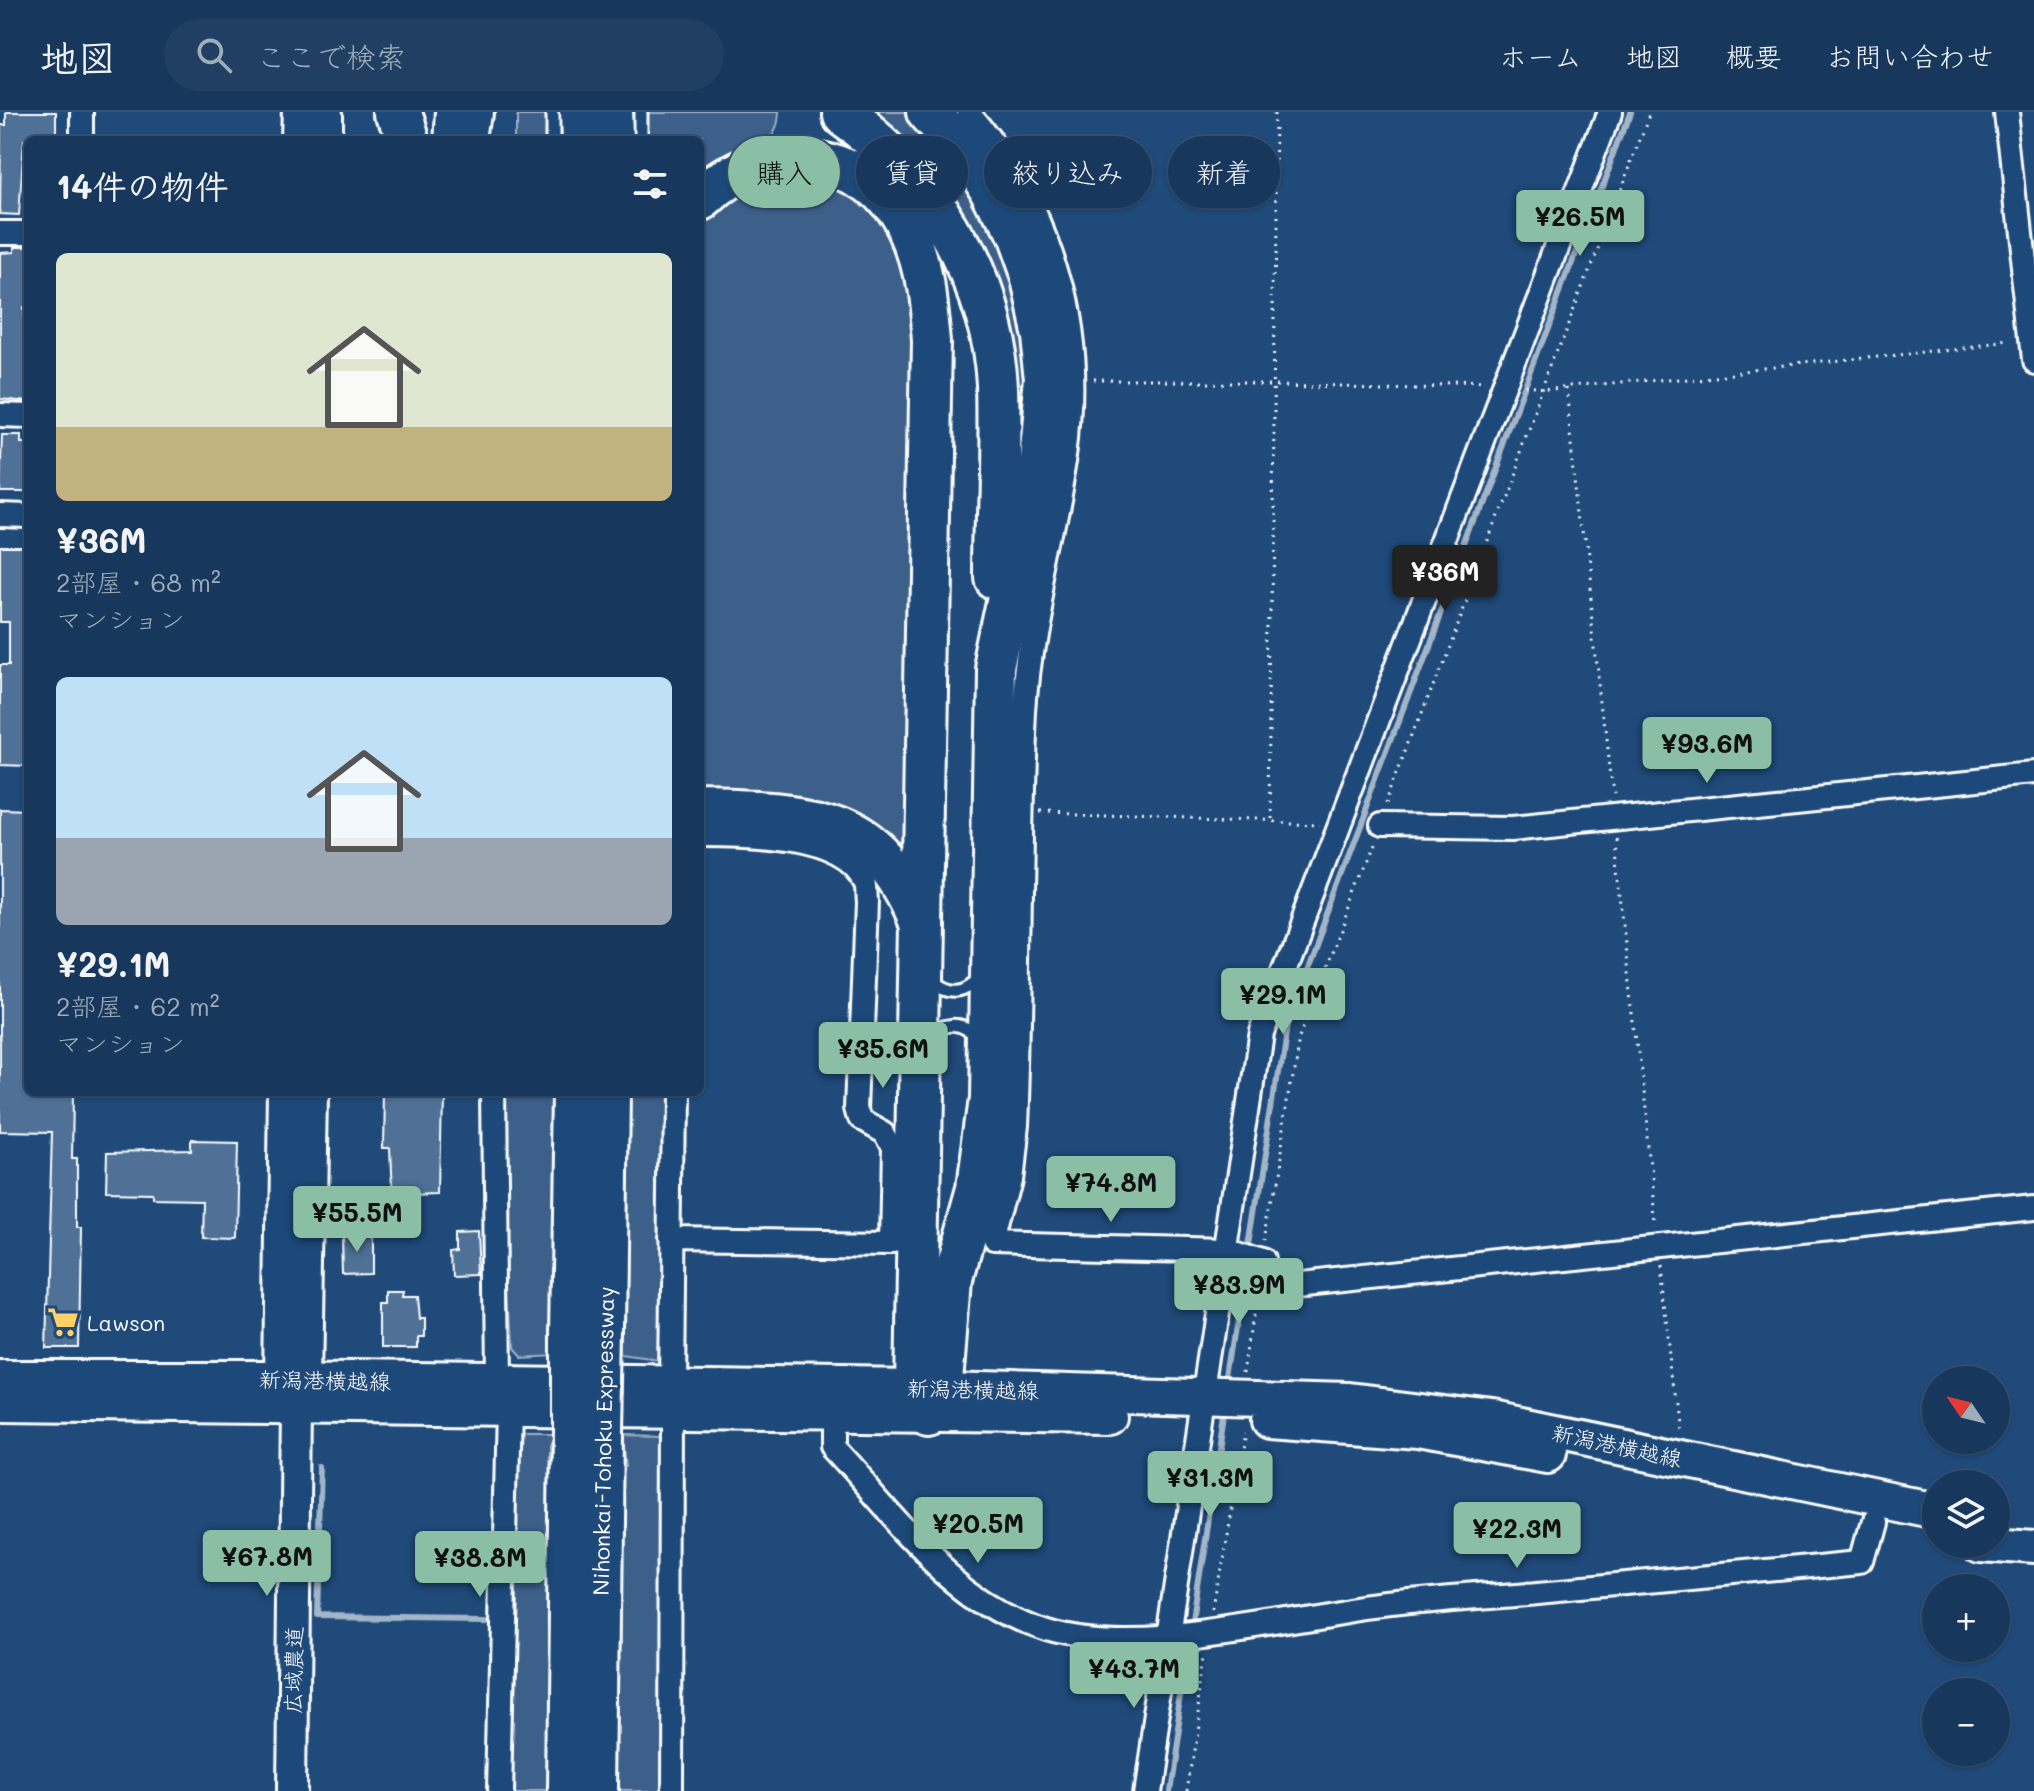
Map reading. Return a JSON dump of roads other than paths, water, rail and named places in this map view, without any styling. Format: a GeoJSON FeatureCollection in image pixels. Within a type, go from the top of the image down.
{"type":"FeatureCollection","features":[{"type":"Feature","properties":{"kind":"highway"},"geometry":{"type":"LineString","coordinates":[[398,112],[406,136]]}},
{"type":"Feature","properties":{"kind":"highway"},"geometry":{"type":"LineString","coordinates":[[470,136],[473,112]]}},
{"type":"Feature","properties":{"kind":"highway"},"geometry":{"type":"LineString","coordinates":[[580,112],[581,136]]}},
{"type":"Feature","properties":{"kind":"highway"},"geometry":{"type":"LineString","coordinates":[[612,112],[613,136]]}},
{"type":"Feature","properties":{"kind":"highway"},"geometry":{"type":"LineString","coordinates":[[840,112],[895,155],[933,200],[961,246],[991,335],[998,385],[989,1099],[977,1188],[951,1281],[928,1397]]}},
{"type":"Feature","properties":{"kind":"highway"},"geometry":{"type":"LineString","coordinates":[[930,112],[968,154],[992,191],[1019,249],[1041,330],[1046,379],[1044,422],[1037,473],[996,669]]}},
{"type":"Feature","properties":{"kind":"highway"},"geometry":{"type":"LineString","coordinates":[[704,195],[718,182],[743,167],[772,159],[803,156],[837,164],[868,180],[892,205],[909,230],[921,262],[929,298],[932,340],[922,924],[928,1397]]}},
{"type":"Feature","properties":{"kind":"highway"},"geometry":{"type":"LineString","coordinates":[[704,810],[779,812],[838,826],[877,851],[891,867],[913,901],[922,924]]}},
{"type":"Feature","properties":{"kind":"highway","name":"Nihonkai-Tohoku Expressway"},"geometry":{"type":"LineString","coordinates":[[575,1096],[588,1332],[587,1431],[598,1791]]}},
{"type":"Feature","properties":{"kind":"highway","name":"Nihonkai-Tohoku Expressway"},"geometry":{"type":"LineString","coordinates":[[588,1332],[607,1096]]}},
{"type":"Feature","properties":{"kind":"highway","name":"Nihonkai-Tohoku Expressway"},"geometry":{"type":"LineString","coordinates":[[567,1791],[587,1431]]}},
{"type":"Feature","properties":{"kind":"main road","name":"新潟港横越線"},"geometry":{"type":"LineString","coordinates":[[0,1378],[502,1395],[928,1397],[1245,1407],[1513,1447],[1922,1532]]}},
{"type":"Feature","properties":{"kind":"main road","name":"新潟港横越線"},"geometry":{"type":"LineString","coordinates":[[0,1403],[294,1387]]}},
{"type":"Feature","properties":{"kind":"main road","name":"新潟港横越線"},"geometry":{"type":"LineString","coordinates":[[672,1398],[832,1413],[928,1397]]}},
{"type":"Feature","properties":{"kind":"main road","name":"新潟港横越線"},"geometry":{"type":"LineString","coordinates":[[1245,1407],[1350,1401],[1492,1419],[1922,1508]]}},
{"type":"Feature","properties":{"kind":"main road"},"geometry":{"type":"LineString","coordinates":[[2010,1523],[2034,1526]]}},
{"type":"Feature","properties":{"kind":"main road"},"geometry":{"type":"LineString","coordinates":[[2010,1546],[2034,1548]]}},
{"type":"Feature","properties":{"kind":"street"},"geometry":{"type":"LineString","coordinates":[[82,112],[82,136]]}},
{"type":"Feature","properties":{"kind":"street"},"geometry":{"type":"LineString","coordinates":[[299,136],[300,112]]}},
{"type":"Feature","properties":{"kind":"street"},"geometry":{"type":"LineString","coordinates":[[326,112],[326,136]]}},
{"type":"Feature","properties":{"kind":"street"},"geometry":{"type":"LineString","coordinates":[[444,136],[446,112]]}},
{"type":"Feature","properties":{"kind":"street"},"geometry":{"type":"LineString","coordinates":[[969,112],[1013,171],[1036,212],[1065,303],[1072,381],[1068,453],[1031,647],[1022,813],[1015,1127],[1009,1176],[992,1244],[1228,1250],[1263,1262]]}},
{"type":"Feature","properties":{"kind":"street"},"geometry":{"type":"LineString","coordinates":[[1145,1791],[1259,1035],[1610,112]]}},
{"type":"Feature","properties":{"kind":"street"},"geometry":{"type":"LineString","coordinates":[[2007,112],[2033,350]]}},
{"type":"Feature","properties":{"kind":"street"},"geometry":{"type":"LineString","coordinates":[[0,233],[24,233]]}},
{"type":"Feature","properties":{"kind":"street"},"geometry":{"type":"LineString","coordinates":[[0,415],[24,416]]}},
{"type":"Feature","properties":{"kind":"street"},"geometry":{"type":"LineString","coordinates":[[0,515],[24,516]]}},
{"type":"Feature","properties":{"kind":"street"},"geometry":{"type":"LineString","coordinates":[[1380,826],[1513,828],[2034,775]]}},
{"type":"Feature","properties":{"kind":"street"},"geometry":{"type":"LineString","coordinates":[[671,1240],[891,1243],[893,1147],[885,1133],[862,1120],[859,1109],[867,901],[865,881],[834,853],[799,842],[754,835],[704,835]]}},
{"type":"Feature","properties":{"kind":"street","name":"広域農道"},"geometry":{"type":"LineString","coordinates":[[285,1096],[294,1387],[292,1791]]}},
{"type":"Feature","properties":{"kind":"street","name":"広域農道"},"geometry":{"type":"LineString","coordinates":[[294,1387],[311,1096]]}},
{"type":"Feature","properties":{"kind":"street"},"geometry":{"type":"LineString","coordinates":[[494,1096],[502,1395],[499,1791]]}},
{"type":"Feature","properties":{"kind":"street"},"geometry":{"type":"LineString","coordinates":[[672,1791],[673,1096]]}},
{"type":"Feature","properties":{"kind":"street"},"geometry":{"type":"LineString","coordinates":[[1259,1289],[2034,1208]]}},
{"type":"Feature","properties":{"kind":"street"},"geometry":{"type":"LineString","coordinates":[[832,1413],[832,1447],[925,1548],[962,1582],[1001,1610],[1045,1629],[1088,1638],[1210,1632],[1376,1607],[1862,1562],[1873,1522]]}},
{"type":"Feature","properties":{"kind":"lane"},"geometry":{"type":"LineString","coordinates":[[552,112],[552,136]]}},
{"type":"Feature","properties":{"kind":"lane"},"geometry":{"type":"LineString","coordinates":[[641,112],[641,136]]}},
{"type":"Feature","properties":{"kind":"lane"},"geometry":{"type":"LineString","coordinates":[[922,969],[940,987],[964,991],[984,973],[992,946]]}},
{"type":"Feature","properties":{"kind":"lane"},"geometry":{"type":"LineString","coordinates":[[922,1055],[941,1029],[953,1025],[974,1033],[991,1058]]}},
{"type":"Feature","properties":{"kind":"waterway"},"geometry":{"type":"LineString","coordinates":[[1250,1251],[1285,1026],[1630,112]]}},
{"type":"Feature","properties":{"kind":"waterway"},"geometry":{"type":"LineString","coordinates":[[1229,1385],[1248,1262]]}},
{"type":"Feature","properties":{"kind":"waterway"},"geometry":{"type":"LineString","coordinates":[[1191,1630],[1225,1408]]}},
{"type":"Feature","properties":{"kind":"waterway"},"geometry":{"type":"LineString","coordinates":[[322,1468],[317,1617],[487,1619]]}},
{"type":"Feature","properties":{"kind":"waterway"},"geometry":{"type":"LineString","coordinates":[[1166,1791],[1189,1641]]}},
{"type":"Feature","properties":{"kind":"place","name":"Lawson"},"geometry":{"type":"Point","coordinates":[63,1322]}}]}
